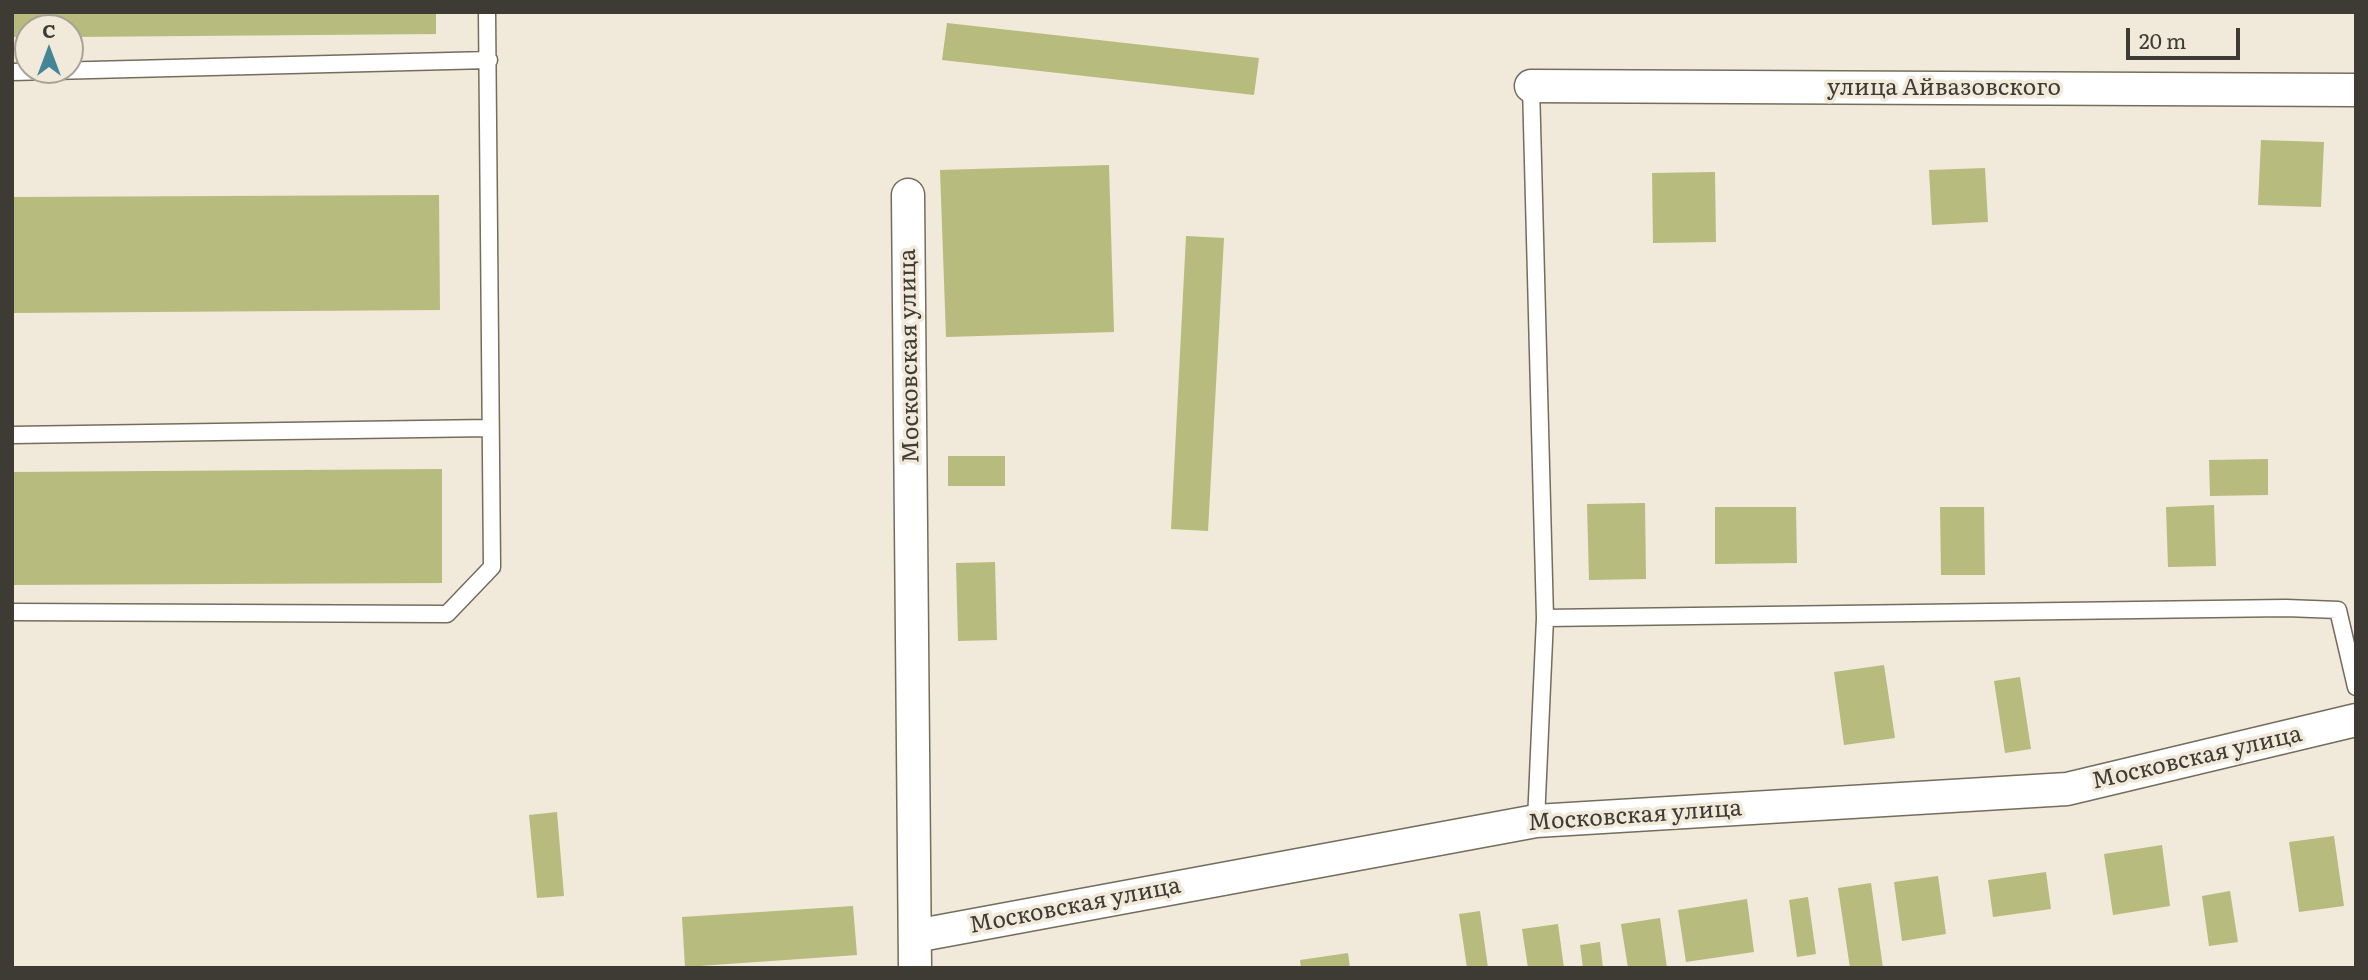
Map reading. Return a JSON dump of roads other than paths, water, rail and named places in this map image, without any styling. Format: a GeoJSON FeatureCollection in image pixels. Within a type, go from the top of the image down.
{"type":"FeatureCollection","features":[{"type":"Feature","properties":{"kind":"street","name":"улица Айвазовского"},"geometry":{"type":"LineString","coordinates":[[1531,86],[2356,90]]}},
{"type":"Feature","properties":{"kind":"street","name":"Московская улица"},"geometry":{"type":"LineString","coordinates":[[908,195],[915,968]]}},
{"type":"Feature","properties":{"kind":"street","name":"Московская улица"},"geometry":{"type":"LineString","coordinates":[[915,936],[1536,821],[2067,789],[2356,720]]}},
{"type":"Feature","properties":{"kind":"lane"},"geometry":{"type":"LineString","coordinates":[[12,612],[447,614],[492,567],[489,428],[489,60],[486,12]]}},
{"type":"Feature","properties":{"kind":"lane"},"geometry":{"type":"LineString","coordinates":[[12,72],[489,60]]}},
{"type":"Feature","properties":{"kind":"lane"},"geometry":{"type":"LineString","coordinates":[[1531,86],[1545,618],[1536,821]]}},
{"type":"Feature","properties":{"kind":"lane"},"geometry":{"type":"LineString","coordinates":[[12,435],[489,428]]}},
{"type":"Feature","properties":{"kind":"lane"},"geometry":{"type":"LineString","coordinates":[[1545,618],[2286,608],[2339,610],[2356,687]]}}]}
